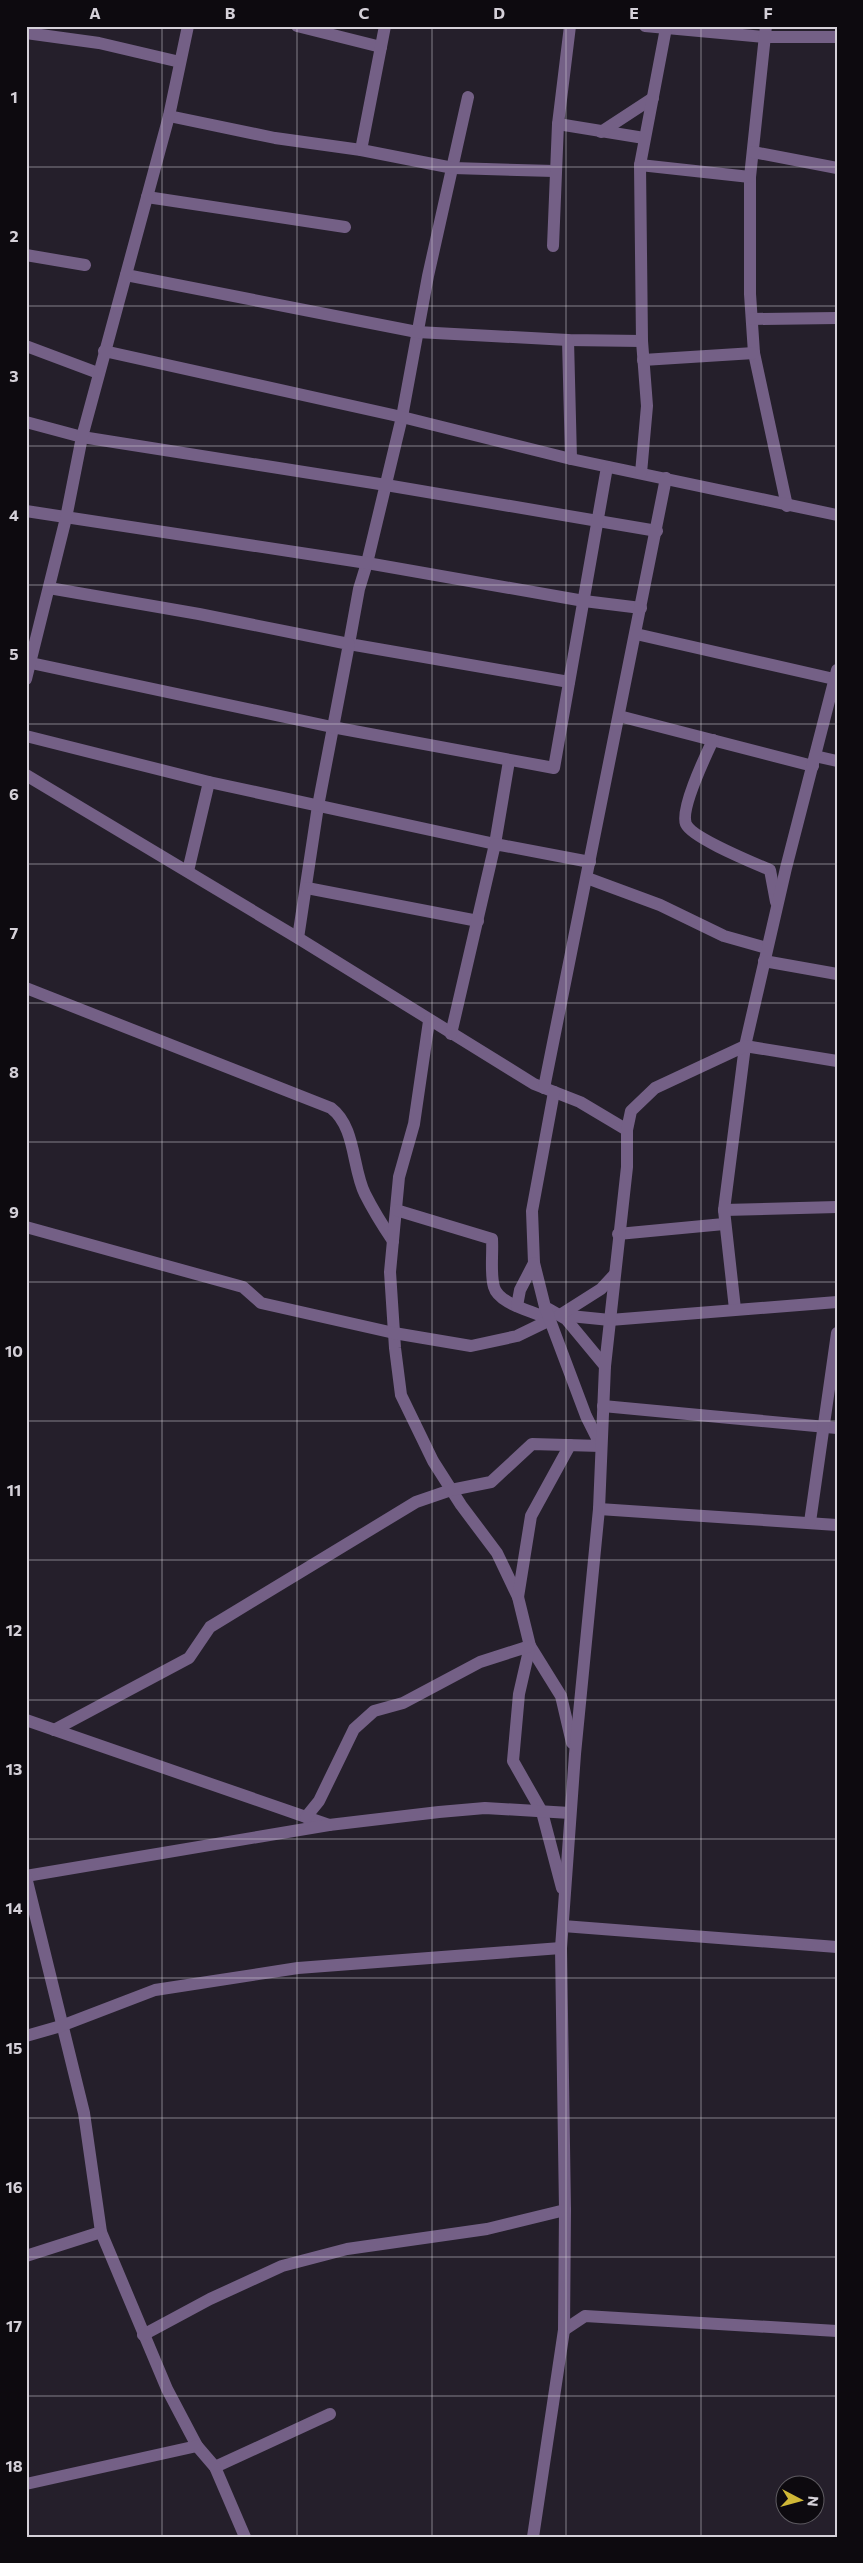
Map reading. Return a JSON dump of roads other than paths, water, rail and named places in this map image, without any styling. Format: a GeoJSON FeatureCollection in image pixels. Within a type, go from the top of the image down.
{"type":"FeatureCollection","features":[{"type":"Feature","properties":{"kind":"street"},"geometry":{"type":"LineString","coordinates":[[26,679],[31,663],[31,642],[49,588],[66,518],[82,437],[169,116],[188,26]]}},
{"type":"Feature","properties":{"kind":"street"},"geometry":{"type":"LineString","coordinates":[[297,26],[381,47]]}},
{"type":"Feature","properties":{"kind":"street"},"geometry":{"type":"LineString","coordinates":[[361,150],[385,26]]}},
{"type":"Feature","properties":{"kind":"street"},"geometry":{"type":"LineString","coordinates":[[552,246],[554,171],[570,26]]}},
{"type":"Feature","properties":{"kind":"street"},"geometry":{"type":"LineString","coordinates":[[645,26],[837,37]]}},
{"type":"Feature","properties":{"kind":"street"},"geometry":{"type":"LineString","coordinates":[[642,473],[647,406],[642,341],[640,165],[666,28]]}},
{"type":"Feature","properties":{"kind":"street"},"geometry":{"type":"LineString","coordinates":[[766,32],[750,177],[752,319],[754,353],[787,506]]}},
{"type":"Feature","properties":{"kind":"street"},"geometry":{"type":"LineString","coordinates":[[26,33],[99,43],[180,62]]}},
{"type":"Feature","properties":{"kind":"street"},"geometry":{"type":"LineString","coordinates":[[298,938],[318,806],[359,589],[368,563],[402,417],[417,332],[468,97]]}},
{"type":"Feature","properties":{"kind":"street"},"geometry":{"type":"LineString","coordinates":[[601,132],[653,98]]}},
{"type":"Feature","properties":{"kind":"street"},"geometry":{"type":"LineString","coordinates":[[169,116],[276,138],[361,150],[453,168],[554,171]]}},
{"type":"Feature","properties":{"kind":"street"},"geometry":{"type":"LineString","coordinates":[[558,124],[644,138]]}},
{"type":"Feature","properties":{"kind":"street"},"geometry":{"type":"LineString","coordinates":[[753,152],[837,168]]}},
{"type":"Feature","properties":{"kind":"street"},"geometry":{"type":"LineString","coordinates":[[640,165],[750,177]]}},
{"type":"Feature","properties":{"kind":"street"},"geometry":{"type":"LineString","coordinates":[[147,198],[345,227]]}},
{"type":"Feature","properties":{"kind":"street"},"geometry":{"type":"LineString","coordinates":[[26,255],[85,265]]}},
{"type":"Feature","properties":{"kind":"street"},"geometry":{"type":"LineString","coordinates":[[126,275],[417,332],[568,340],[642,341]]}},
{"type":"Feature","properties":{"kind":"street"},"geometry":{"type":"LineString","coordinates":[[752,319],[837,318]]}},
{"type":"Feature","properties":{"kind":"street"},"geometry":{"type":"LineString","coordinates":[[568,340],[571,458]]}},
{"type":"Feature","properties":{"kind":"street"},"geometry":{"type":"LineString","coordinates":[[26,346],[98,373]]}},
{"type":"Feature","properties":{"kind":"street"},"geometry":{"type":"LineString","coordinates":[[104,352],[402,417],[571,458],[787,506],[837,515]]}},
{"type":"Feature","properties":{"kind":"street"},"geometry":{"type":"LineString","coordinates":[[643,360],[754,353]]}},
{"type":"Feature","properties":{"kind":"street"},"geometry":{"type":"LineString","coordinates":[[26,422],[82,437],[386,485],[657,531]]}},
{"type":"Feature","properties":{"kind":"street"},"geometry":{"type":"LineString","coordinates":[[31,663],[332,727],[554,768],[607,466]]}},
{"type":"Feature","properties":{"kind":"street"},"geometry":{"type":"LineString","coordinates":[[601,1446],[586,1416],[555,1318],[545,1307],[534,1263],[532,1211],[549,1090],[587,878],[666,478]]}},
{"type":"Feature","properties":{"kind":"street"},"geometry":{"type":"LineString","coordinates":[[26,511],[368,563],[584,601],[641,608]]}},
{"type":"Feature","properties":{"kind":"street"},"geometry":{"type":"LineString","coordinates":[[49,588],[198,614],[349,644],[569,682]]}},
{"type":"Feature","properties":{"kind":"street"},"geometry":{"type":"LineString","coordinates":[[636,634],[836,674],[777,905],[745,1046],[724,1210],[724,1224],[735,1309]]}},
{"type":"Feature","properties":{"kind":"street"},"geometry":{"type":"LineString","coordinates":[[619,716],[713,740],[814,761],[837,760]]}},
{"type":"Feature","properties":{"kind":"street"},"geometry":{"type":"LineString","coordinates":[[26,736],[209,782],[495,844],[590,862]]}},
{"type":"Feature","properties":{"kind":"street"},"geometry":{"type":"LineString","coordinates":[[713,740],[699,769],[687,808],[686,822],[690,830],[718,846],[770,870],[777,905]]}},
{"type":"Feature","properties":{"kind":"street"},"geometry":{"type":"LineString","coordinates":[[452,1034],[495,844],[509,761]]}},
{"type":"Feature","properties":{"kind":"street"},"geometry":{"type":"LineString","coordinates":[[26,775],[298,938],[429,1021],[486,1052],[534,1084],[580,1102],[627,1130]]}},
{"type":"Feature","properties":{"kind":"street"},"geometry":{"type":"LineString","coordinates":[[188,871],[209,782]]}},
{"type":"Feature","properties":{"kind":"street"},"geometry":{"type":"LineString","coordinates":[[587,878],[660,905],[724,936],[767,948]]}},
{"type":"Feature","properties":{"kind":"street"},"geometry":{"type":"LineString","coordinates":[[307,888],[478,922]]}},
{"type":"Feature","properties":{"kind":"street"},"geometry":{"type":"LineString","coordinates":[[764,961],[837,974]]}},
{"type":"Feature","properties":{"kind":"street"},"geometry":{"type":"LineString","coordinates":[[26,988],[331,1108],[339,1114],[347,1134],[364,1192],[393,1241]]}},
{"type":"Feature","properties":{"kind":"street"},"geometry":{"type":"LineString","coordinates":[[429,1021],[414,1124],[399,1177],[390,1272],[401,1395],[434,1461],[451,1490],[497,1553],[518,1597],[530,1646],[561,1696],[574,1754]]}},
{"type":"Feature","properties":{"kind":"street"},"geometry":{"type":"LineString","coordinates":[[534,2537],[564,2330],[565,2210],[561,1948],[574,1754],[598,1509],[605,1366],[618,1234],[627,1167],[627,1130],[631,1111],[655,1088],[745,1046],[837,1061]]}},
{"type":"Feature","properties":{"kind":"street"},"geometry":{"type":"LineString","coordinates":[[724,1210],[837,1207]]}},
{"type":"Feature","properties":{"kind":"street"},"geometry":{"type":"LineString","coordinates":[[396,1210],[492,1239],[494,1287],[502,1300],[555,1318],[610,1320],[837,1302]]}},
{"type":"Feature","properties":{"kind":"street"},"geometry":{"type":"LineString","coordinates":[[618,1234],[724,1224]]}},
{"type":"Feature","properties":{"kind":"street"},"geometry":{"type":"LineString","coordinates":[[26,1228],[243,1287],[262,1303],[394,1333],[471,1346],[517,1336],[555,1318],[601,1289],[614,1275]]}},
{"type":"Feature","properties":{"kind":"street"},"geometry":{"type":"LineString","coordinates":[[517,1306],[520,1290],[534,1263]]}},
{"type":"Feature","properties":{"kind":"street"},"geometry":{"type":"LineString","coordinates":[[555,1318],[566,1318],[605,1366]]}},
{"type":"Feature","properties":{"kind":"street"},"geometry":{"type":"LineString","coordinates":[[810,1522],[837,1333]]}},
{"type":"Feature","properties":{"kind":"street"},"geometry":{"type":"LineString","coordinates":[[603,1406],[837,1428]]}},
{"type":"Feature","properties":{"kind":"street"},"geometry":{"type":"LineString","coordinates":[[54,1730],[189,1658],[210,1627],[416,1502],[451,1490],[491,1482],[532,1444],[601,1446]]}},
{"type":"Feature","properties":{"kind":"street"},"geometry":{"type":"LineString","coordinates":[[518,1597],[531,1516],[570,1445]]}},
{"type":"Feature","properties":{"kind":"street"},"geometry":{"type":"LineString","coordinates":[[598,1509],[837,1525]]}},
{"type":"Feature","properties":{"kind":"street"},"geometry":{"type":"LineString","coordinates":[[530,1646],[519,1694],[513,1761],[542,1812],[565,1897]]}},
{"type":"Feature","properties":{"kind":"street"},"geometry":{"type":"LineString","coordinates":[[306,1817],[319,1802],[354,1729],[374,1711],[403,1703],[480,1662],[530,1646]]}},
{"type":"Feature","properties":{"kind":"street"},"geometry":{"type":"LineString","coordinates":[[26,1720],[329,1825]]}},
{"type":"Feature","properties":{"kind":"street"},"geometry":{"type":"LineString","coordinates":[[244,2537],[215,2467],[197,2446],[167,2389],[101,2232],[84,2114],[61,2026],[26,1876],[329,1825],[485,1808],[570,1814]]}},
{"type":"Feature","properties":{"kind":"street"},"geometry":{"type":"LineString","coordinates":[[563,1926],[837,1947]]}},
{"type":"Feature","properties":{"kind":"street"},"geometry":{"type":"LineString","coordinates":[[26,2036],[61,2026],[155,1990],[298,1968],[561,1948]]}},
{"type":"Feature","properties":{"kind":"street"},"geometry":{"type":"LineString","coordinates":[[143,2335],[210,2299],[282,2266],[347,2249],[487,2229],[565,2210]]}},
{"type":"Feature","properties":{"kind":"street"},"geometry":{"type":"LineString","coordinates":[[26,2256],[101,2232]]}},
{"type":"Feature","properties":{"kind":"street"},"geometry":{"type":"LineString","coordinates":[[564,2330],[585,2316],[837,2331]]}},
{"type":"Feature","properties":{"kind":"street"},"geometry":{"type":"LineString","coordinates":[[215,2467],[330,2414]]}},
{"type":"Feature","properties":{"kind":"street"},"geometry":{"type":"LineString","coordinates":[[26,2484],[197,2446]]}}]}
